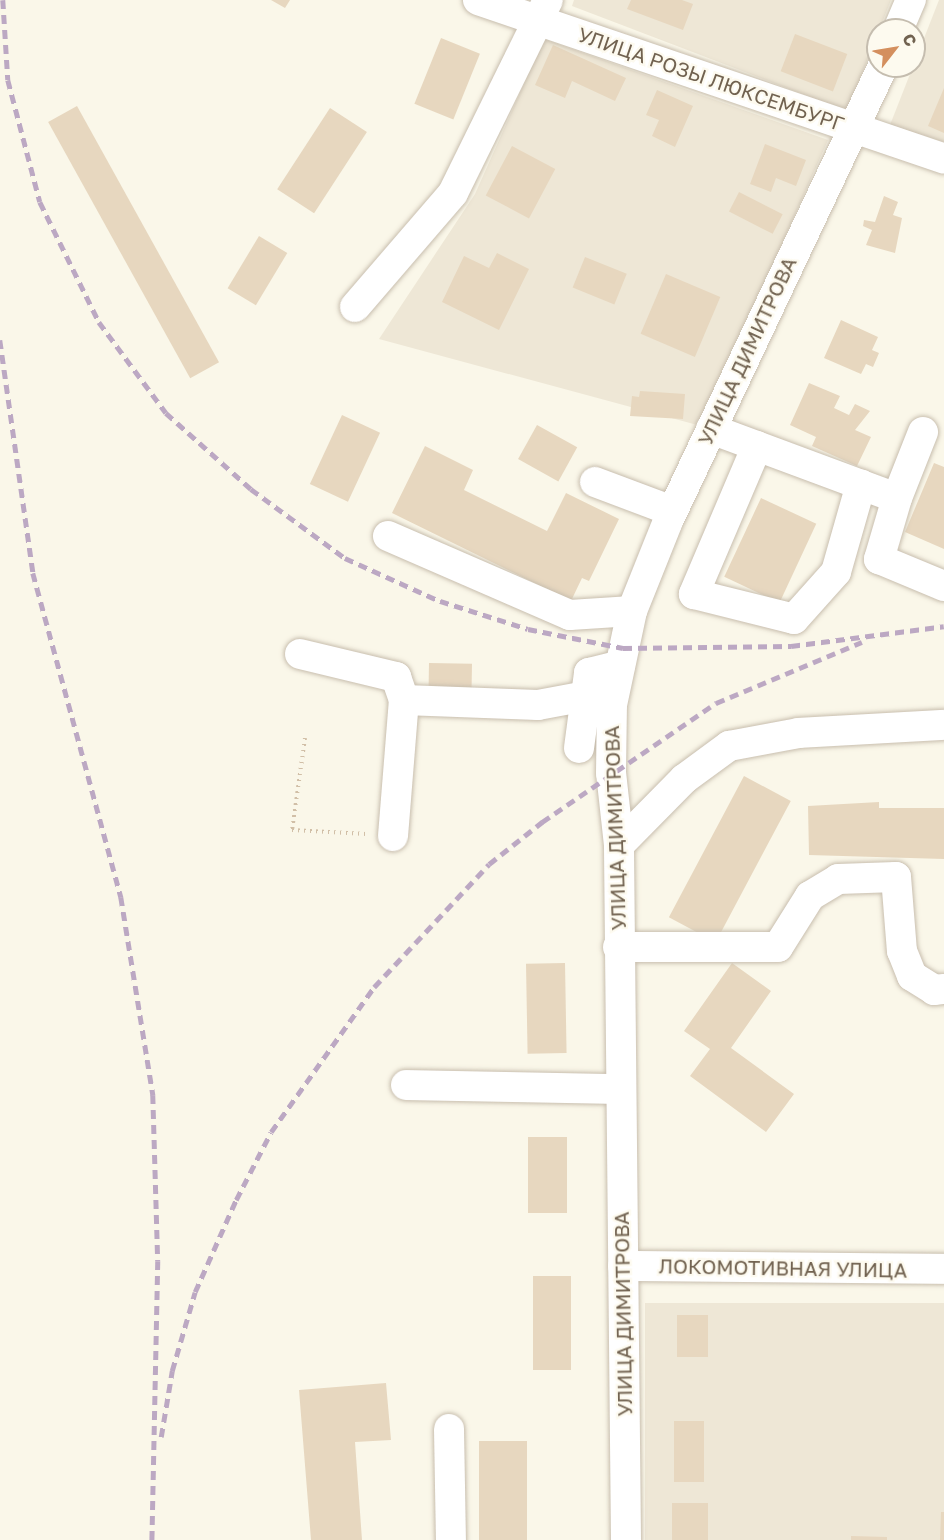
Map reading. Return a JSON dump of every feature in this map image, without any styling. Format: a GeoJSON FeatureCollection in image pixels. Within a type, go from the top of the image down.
{"type":"FeatureCollection","features":[{"type":"Feature","properties":{"kind":"street","name":"УЛИЦА РОЗЫ ЛЮКСЕМБУРГ"},"geometry":{"type":"LineString","coordinates":[[478,0],[545,9],[857,130],[944,159]]}},
{"type":"Feature","properties":{"kind":"street"},"geometry":{"type":"LineString","coordinates":[[903,18],[911,0]]}},
{"type":"Feature","properties":{"kind":"street"},"geometry":{"type":"LineString","coordinates":[[355,308],[453,193],[545,9]]}},
{"type":"Feature","properties":{"kind":"street","name":"УЛИЦА ДИМИТРОВА"},"geometry":{"type":"LineString","coordinates":[[626,1540],[619,1089],[619,845],[610,773],[612,705],[632,611],[672,511],[857,130],[878,78]]}},
{"type":"Feature","properties":{"kind":"street"},"geometry":{"type":"LineString","coordinates":[[711,429],[897,498]]}},
{"type":"Feature","properties":{"kind":"street"},"geometry":{"type":"LineString","coordinates":[[923,432],[897,498],[879,559],[944,586]]}},
{"type":"Feature","properties":{"kind":"street"},"geometry":{"type":"LineString","coordinates":[[757,446],[694,594],[794,619],[836,572],[861,484]]}},
{"type":"Feature","properties":{"kind":"street"},"geometry":{"type":"LineString","coordinates":[[595,482],[672,511]]}},
{"type":"Feature","properties":{"kind":"street"},"geometry":{"type":"LineString","coordinates":[[388,536],[570,615],[632,611]]}},
{"type":"Feature","properties":{"kind":"street"},"geometry":{"type":"LineString","coordinates":[[300,654],[396,677],[404,700],[393,836]]}},
{"type":"Feature","properties":{"kind":"street"},"geometry":{"type":"LineString","coordinates":[[579,748],[589,673],[620,665]]}},
{"type":"Feature","properties":{"kind":"street"},"geometry":{"type":"LineString","coordinates":[[404,700],[538,705],[586,696]]}},
{"type":"Feature","properties":{"kind":"street"},"geometry":{"type":"LineString","coordinates":[[619,845],[684,779],[729,746],[799,732],[944,725]]}},
{"type":"Feature","properties":{"kind":"street"},"geometry":{"type":"LineString","coordinates":[[618,947],[778,947],[810,896],[838,879],[896,877],[902,951],[912,976],[934,990],[944,989]]}},
{"type":"Feature","properties":{"kind":"street"},"geometry":{"type":"LineString","coordinates":[[406,1085],[619,1089]]}},
{"type":"Feature","properties":{"kind":"street","name":"ЛОКОМОТИВНАЯ УЛИЦА"},"geometry":{"type":"LineString","coordinates":[[623,1266],[944,1269]]}},
{"type":"Feature","properties":{"kind":"street"},"geometry":{"type":"LineString","coordinates":[[449,1429],[451,1540]]}},
{"type":"Feature","properties":{"kind":"path"},"geometry":{"type":"LineString","coordinates":[[305,738],[292,830],[393,836]]}},
{"type":"Feature","properties":{"kind":"shaded area"},"geometry":{"type":"Polygon","coordinates":[[[574,0],[891,0],[884,18],[866,18],[866,63],[847,111],[572,6],[574,0]]]}},
{"type":"Feature","properties":{"kind":"shaded area"},"geometry":{"type":"Polygon","coordinates":[[[939,0],[944,0],[944,142],[890,125],[908,78],[926,78],[926,33],[939,0]]]}},
{"type":"Feature","properties":{"kind":"shaded area"},"geometry":{"type":"Polygon","coordinates":[[[544,39],[828,140],[701,426],[379,339],[475,194],[544,39]]]}},
{"type":"Feature","properties":{"kind":"shaded area"},"geometry":{"type":"Polygon","coordinates":[[[645,1303],[944,1303],[944,1540],[645,1540],[645,1303]]]}},
{"type":"Feature","properties":{"kind":"building"},"geometry":{"type":"Polygon","coordinates":[[[271,0],[290,0],[285,8],[271,0]]]}},
{"type":"Feature","properties":{"kind":"building"},"geometry":{"type":"Polygon","coordinates":[[[631,0],[682,0],[693,4],[683,30],[627,9],[631,0]]]}},
{"type":"Feature","properties":{"kind":"building"},"geometry":{"type":"Polygon","coordinates":[[[795,34],[847,54],[833,91],[781,71],[795,34]]]}},
{"type":"Feature","properties":{"kind":"building"},"geometry":{"type":"Polygon","coordinates":[[[441,38],[480,54],[453,120],[414,104],[441,38]]]}},
{"type":"Feature","properties":{"kind":"building"},"geometry":{"type":"Polygon","coordinates":[[[553,45],[626,78],[615,101],[572,81],[565,98],[535,85],[553,45]]]}},
{"type":"Feature","properties":{"kind":"building"},"geometry":{"type":"Polygon","coordinates":[[[944,88],[944,133],[928,126],[944,88]]]}},
{"type":"Feature","properties":{"kind":"building"},"geometry":{"type":"Polygon","coordinates":[[[657,90],[693,106],[675,147],[652,136],[659,120],[646,115],[657,90]]]}},
{"type":"Feature","properties":{"kind":"building"},"geometry":{"type":"Polygon","coordinates":[[[77,106],[219,362],[190,378],[48,122],[77,106]]]}},
{"type":"Feature","properties":{"kind":"building"},"geometry":{"type":"Polygon","coordinates":[[[330,108],[367,132],[314,213],[277,189],[330,108]]]}},
{"type":"Feature","properties":{"kind":"building"},"geometry":{"type":"Polygon","coordinates":[[[765,144],[806,160],[796,186],[776,178],[771,192],[750,184],[765,144]]]}},
{"type":"Feature","properties":{"kind":"building"},"geometry":{"type":"Polygon","coordinates":[[[512,146],[555,169],[529,218],[486,195],[512,146]]]}},
{"type":"Feature","properties":{"kind":"building"},"geometry":{"type":"Polygon","coordinates":[[[739,192],[783,214],[773,234],[729,212],[739,192]]]}},
{"type":"Feature","properties":{"kind":"building"},"geometry":{"type":"Polygon","coordinates":[[[884,196],[898,202],[893,215],[902,218],[895,253],[866,245],[872,230],[863,226],[864,220],[875,222],[884,196]]]}},
{"type":"Feature","properties":{"kind":"building"},"geometry":{"type":"Polygon","coordinates":[[[259,236],[287,253],[256,305],[228,288],[259,236]]]}},
{"type":"Feature","properties":{"kind":"building"},"geometry":{"type":"Polygon","coordinates":[[[497,253],[529,269],[499,330],[442,302],[464,256],[489,268],[497,253]]]}},
{"type":"Feature","properties":{"kind":"building"},"geometry":{"type":"Polygon","coordinates":[[[585,257],[627,274],[614,304],[573,288],[585,257]]]}},
{"type":"Feature","properties":{"kind":"building"},"geometry":{"type":"Polygon","coordinates":[[[666,274],[720,297],[695,357],[641,334],[666,274]]]}},
{"type":"Feature","properties":{"kind":"building"},"geometry":{"type":"Polygon","coordinates":[[[841,320],[878,337],[872,350],[879,353],[873,367],[866,364],[861,374],[824,358],[841,320]]]}},
{"type":"Feature","properties":{"kind":"building"},"geometry":{"type":"Polygon","coordinates":[[[809,383],[840,396],[834,408],[849,415],[855,404],[870,411],[855,430],[871,437],[857,466],[812,446],[816,437],[790,425],[809,383]]]}},
{"type":"Feature","properties":{"kind":"building"},"geometry":{"type":"Polygon","coordinates":[[[640,391],[685,394],[683,419],[630,416],[632,396],[639,397],[640,391]]]}},
{"type":"Feature","properties":{"kind":"building"},"geometry":{"type":"Polygon","coordinates":[[[342,415],[380,433],[348,502],[310,484],[342,415]]]}},
{"type":"Feature","properties":{"kind":"building"},"geometry":{"type":"Polygon","coordinates":[[[537,425],[577,447],[558,481],[518,459],[537,425]]]}},
{"type":"Feature","properties":{"kind":"building"},"geometry":{"type":"Polygon","coordinates":[[[425,446],[473,470],[464,490],[547,531],[566,493],[619,519],[589,581],[582,578],[571,601],[392,513],[425,446]]]}},
{"type":"Feature","properties":{"kind":"building"},"geometry":{"type":"Polygon","coordinates":[[[934,463],[944,467],[944,549],[905,532],[934,463]]]}},
{"type":"Feature","properties":{"kind":"building"},"geometry":{"type":"Polygon","coordinates":[[[761,498],[816,524],[780,603],[724,577],[761,498]]]}},
{"type":"Feature","properties":{"kind":"building"},"geometry":{"type":"Polygon","coordinates":[[[429,663],[472,664],[472,688],[429,687],[429,663]]]}},
{"type":"Feature","properties":{"kind":"building"},"geometry":{"type":"Polygon","coordinates":[[[744,776],[791,801],[716,942],[669,917],[744,776]]]}},
{"type":"Feature","properties":{"kind":"building"},"geometry":{"type":"Polygon","coordinates":[[[879,802],[879,808],[944,808],[944,859],[809,855],[808,806],[879,802]]]}},
{"type":"Feature","properties":{"kind":"building"},"geometry":{"type":"Polygon","coordinates":[[[565,963],[567,1053],[528,1054],[526,964],[565,963]]]}},
{"type":"Feature","properties":{"kind":"building"},"geometry":{"type":"Polygon","coordinates":[[[732,963],[771,991],[731,1048],[794,1094],[766,1132],[690,1076],[710,1049],[684,1031],[732,963]]]}},
{"type":"Feature","properties":{"kind":"building"},"geometry":{"type":"Polygon","coordinates":[[[528,1137],[567,1137],[567,1213],[528,1213],[528,1137]]]}},
{"type":"Feature","properties":{"kind":"building"},"geometry":{"type":"Polygon","coordinates":[[[533,1276],[571,1276],[571,1370],[533,1370],[533,1276]]]}},
{"type":"Feature","properties":{"kind":"building"},"geometry":{"type":"Polygon","coordinates":[[[677,1315],[708,1315],[708,1357],[677,1357],[677,1315]]]}},
{"type":"Feature","properties":{"kind":"building"},"geometry":{"type":"Polygon","coordinates":[[[386,1383],[391,1440],[355,1442],[362,1540],[311,1540],[299,1390],[386,1383]]]}},
{"type":"Feature","properties":{"kind":"building"},"geometry":{"type":"Polygon","coordinates":[[[674,1421],[704,1421],[704,1482],[674,1482],[674,1421]]]}},
{"type":"Feature","properties":{"kind":"building"},"geometry":{"type":"Polygon","coordinates":[[[479,1441],[527,1441],[527,1540],[479,1540],[479,1441]]]}},
{"type":"Feature","properties":{"kind":"building"},"geometry":{"type":"Polygon","coordinates":[[[672,1503],[708,1503],[708,1540],[672,1540],[672,1503]]]}},
{"type":"Feature","properties":{"kind":"building"},"geometry":{"type":"Polygon","coordinates":[[[941,1512],[944,1512],[944,1540],[940,1540],[941,1512]]]}},
{"type":"Feature","properties":{"kind":"building"},"geometry":{"type":"Polygon","coordinates":[[[851,1536],[887,1537],[887,1540],[851,1540],[851,1536]]]}},
{"type":"Feature","properties":{"kind":"railway"},"geometry":{"type":"LineString","coordinates":[[3,0],[8,80],[40,202],[99,322],[166,413],[251,489],[345,558],[440,601],[528,629],[623,648],[791,646],[944,626]]}},
{"type":"Feature","properties":{"kind":"railway"},"geometry":{"type":"LineString","coordinates":[[0,340],[33,573],[121,897],[153,1095],[158,1261],[152,1540]]}},
{"type":"Feature","properties":{"kind":"railway"},"geometry":{"type":"LineString","coordinates":[[161,1437],[172,1371],[195,1292],[236,1200],[271,1132],[374,987],[489,864],[542,822],[716,703],[862,642]]}}]}
